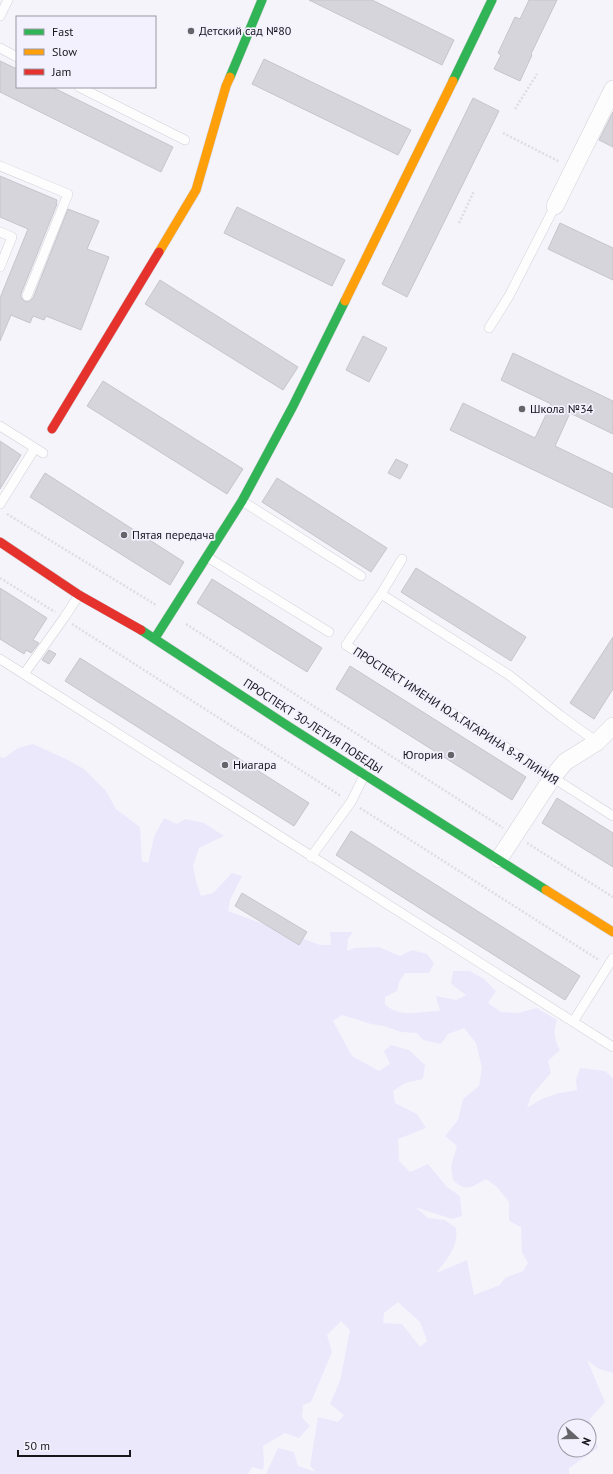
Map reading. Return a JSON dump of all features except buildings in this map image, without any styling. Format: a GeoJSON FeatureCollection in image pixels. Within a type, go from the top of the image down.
{"type":"FeatureCollection","features":[{"type":"Feature","properties":{"kind":"street"},"geometry":{"type":"LineString","coordinates":[[52,429],[196,190],[226,86],[262,0]]}},
{"type":"Feature","properties":{"kind":"street"},"geometry":{"type":"LineString","coordinates":[[155,638],[242,501],[302,386],[492,0]]}},
{"type":"Feature","properties":{"kind":"street"},"geometry":{"type":"LineString","coordinates":[[555,206],[613,89]]}},
{"type":"Feature","properties":{"kind":"street","name":"ПРОСПЕКТ 30-ЛЕТИЯ ПОБЕДЫ"},"geometry":{"type":"LineString","coordinates":[[0,542],[79,595],[155,638],[291,728],[613,932]]}},
{"type":"Feature","properties":{"kind":"street"},"geometry":{"type":"LineString","coordinates":[[499,859],[552,778],[565,762],[597,742],[613,726]]}},
{"type":"Feature","properties":{"kind":"lane"},"geometry":{"type":"LineString","coordinates":[[0,16],[8,0]]}},
{"type":"Feature","properties":{"kind":"lane"},"geometry":{"type":"LineString","coordinates":[[0,48],[16,56]]}},
{"type":"Feature","properties":{"kind":"lane"},"geometry":{"type":"LineString","coordinates":[[81,88],[185,140]]}},
{"type":"Feature","properties":{"kind":"lane"},"geometry":{"type":"LineString","coordinates":[[0,166],[68,194],[27,296]]}},
{"type":"Feature","properties":{"kind":"lane"},"geometry":{"type":"LineString","coordinates":[[489,328],[509,296],[555,206]]}},
{"type":"Feature","properties":{"kind":"lane"},"geometry":{"type":"LineString","coordinates":[[0,232],[12,237],[0,267]]}},
{"type":"Feature","properties":{"kind":"lane"},"geometry":{"type":"LineString","coordinates":[[0,426],[39,451],[0,504]]}},
{"type":"Feature","properties":{"kind":"lane"},"geometry":{"type":"LineString","coordinates":[[242,501],[361,576]]}},
{"type":"Feature","properties":{"kind":"lane"},"geometry":{"type":"LineString","coordinates":[[207,557],[329,632]]}},
{"type":"Feature","properties":{"kind":"lane","name":"ПРОСПЕКТ ИМЕНИ Ю.А.ГАГАРИНА 8-Я ЛИНИЯ"},"geometry":{"type":"LineString","coordinates":[[402,559],[381,594],[346,645],[613,816]]}},
{"type":"Feature","properties":{"kind":"lane"},"geometry":{"type":"LineString","coordinates":[[381,594],[509,675],[597,742]]}},
{"type":"Feature","properties":{"kind":"lane"},"geometry":{"type":"LineString","coordinates":[[24,674],[79,595]]}},
{"type":"Feature","properties":{"kind":"lane"},"geometry":{"type":"LineString","coordinates":[[0,659],[613,1047]]}},
{"type":"Feature","properties":{"kind":"lane"},"geometry":{"type":"LineString","coordinates":[[311,857],[351,802],[365,774]]}},
{"type":"Feature","properties":{"kind":"lane"},"geometry":{"type":"LineString","coordinates":[[573,1022],[610,962]]}},
{"type":"Feature","properties":{"kind":"path"},"geometry":{"type":"LineString","coordinates":[[516,109],[537,74]]}},
{"type":"Feature","properties":{"kind":"path"},"geometry":{"type":"LineString","coordinates":[[503,134],[573,168]]}},
{"type":"Feature","properties":{"kind":"path"},"geometry":{"type":"LineString","coordinates":[[459,222],[474,191]]}},
{"type":"Feature","properties":{"kind":"path"},"geometry":{"type":"LineString","coordinates":[[7,513],[171,614],[613,897]]}},
{"type":"Feature","properties":{"kind":"path"},"geometry":{"type":"LineString","coordinates":[[0,578],[351,802],[610,962]]}},
{"type":"Feature","properties":{"kind":"shaded area"},"geometry":{"type":"Polygon","coordinates":[[[33,744],[84,769],[106,791],[116,809],[140,827],[142,861],[148,863],[154,837],[164,818],[177,824],[185,819],[204,823],[224,836],[199,848],[193,866],[201,896],[213,893],[232,873],[242,876],[230,900],[228,911],[320,945],[331,945],[330,932],[353,932],[348,939],[347,951],[355,948],[379,947],[400,956],[412,950],[427,954],[434,963],[429,973],[405,973],[399,982],[397,991],[385,997],[385,1004],[391,1009],[404,1013],[440,1011],[436,996],[456,1000],[466,995],[451,984],[453,971],[470,971],[484,979],[496,991],[488,1003],[501,1012],[518,1013],[537,1008],[557,1020],[555,1035],[556,1042],[560,1050],[548,1061],[551,1073],[531,1096],[527,1108],[551,1096],[577,1090],[576,1080],[580,1068],[605,1071],[613,1078],[613,1373],[599,1369],[587,1360],[605,1402],[591,1418],[557,1418],[557,1458],[584,1458],[569,1468],[569,1474],[266,1474],[278,1448],[294,1452],[298,1466],[316,1472],[310,1466],[318,1417],[338,1422],[344,1415],[330,1404],[340,1381],[350,1330],[341,1321],[327,1335],[332,1352],[311,1402],[303,1405],[302,1417],[310,1426],[299,1438],[285,1433],[263,1446],[263,1470],[252,1467],[248,1474],[0,1474],[0,757],[4,758],[18,748],[33,744]],[[342,1015],[333,1021],[352,1056],[379,1071],[390,1064],[384,1051],[391,1045],[409,1050],[425,1065],[423,1079],[405,1083],[393,1091],[395,1103],[417,1114],[426,1128],[398,1139],[399,1161],[410,1172],[428,1164],[447,1187],[460,1196],[462,1216],[452,1219],[415,1207],[428,1218],[445,1220],[456,1228],[456,1241],[454,1247],[448,1258],[436,1273],[467,1260],[474,1295],[500,1285],[505,1278],[523,1271],[528,1263],[522,1252],[521,1227],[509,1221],[509,1202],[496,1186],[486,1179],[466,1188],[453,1180],[451,1166],[457,1146],[445,1136],[458,1120],[463,1099],[479,1086],[482,1068],[476,1043],[464,1028],[448,1034],[441,1044],[423,1040],[417,1033],[401,1032],[384,1026],[371,1024],[342,1015]],[[398,1302],[384,1313],[383,1323],[402,1324],[420,1347],[427,1341],[420,1322],[398,1302]]]}},
{"type":"Feature","properties":{"kind":"traffic: fast"},"geometry":{"type":"LineString","coordinates":[[230,77],[262,0]]}},
{"type":"Feature","properties":{"kind":"traffic: fast"},"geometry":{"type":"LineString","coordinates":[[453,81],[492,0]]}},
{"type":"Feature","properties":{"kind":"traffic: fast"},"geometry":{"type":"LineString","coordinates":[[155,638],[242,501],[293,406],[345,301]]}},
{"type":"Feature","properties":{"kind":"traffic: fast"},"geometry":{"type":"LineString","coordinates":[[141,630],[291,728],[546,890]]}},
{"type":"Feature","properties":{"kind":"traffic: slow"},"geometry":{"type":"LineString","coordinates":[[159,252],[196,190],[226,86],[230,77]]}},
{"type":"Feature","properties":{"kind":"traffic: slow"},"geometry":{"type":"LineString","coordinates":[[345,301],[453,81]]}},
{"type":"Feature","properties":{"kind":"traffic: slow"},"geometry":{"type":"LineString","coordinates":[[546,890],[613,932]]}},
{"type":"Feature","properties":{"kind":"traffic: jam"},"geometry":{"type":"LineString","coordinates":[[52,429],[159,252]]}},
{"type":"Feature","properties":{"kind":"traffic: jam"},"geometry":{"type":"LineString","coordinates":[[0,542],[79,595],[141,630]]}},
{"type":"Feature","properties":{"kind":"place","name":"Детский сад №80"},"geometry":{"type":"Point","coordinates":[191,31]}},
{"type":"Feature","properties":{"kind":"place","name":"Школа №34"},"geometry":{"type":"Point","coordinates":[522,409]}},
{"type":"Feature","properties":{"kind":"place","name":"Пятая передача"},"geometry":{"type":"Point","coordinates":[124,535]}},
{"type":"Feature","properties":{"kind":"place","name":"Югория"},"geometry":{"type":"Point","coordinates":[451,755]}},
{"type":"Feature","properties":{"kind":"place","name":"Ниагара"},"geometry":{"type":"Point","coordinates":[225,765]}}]}
